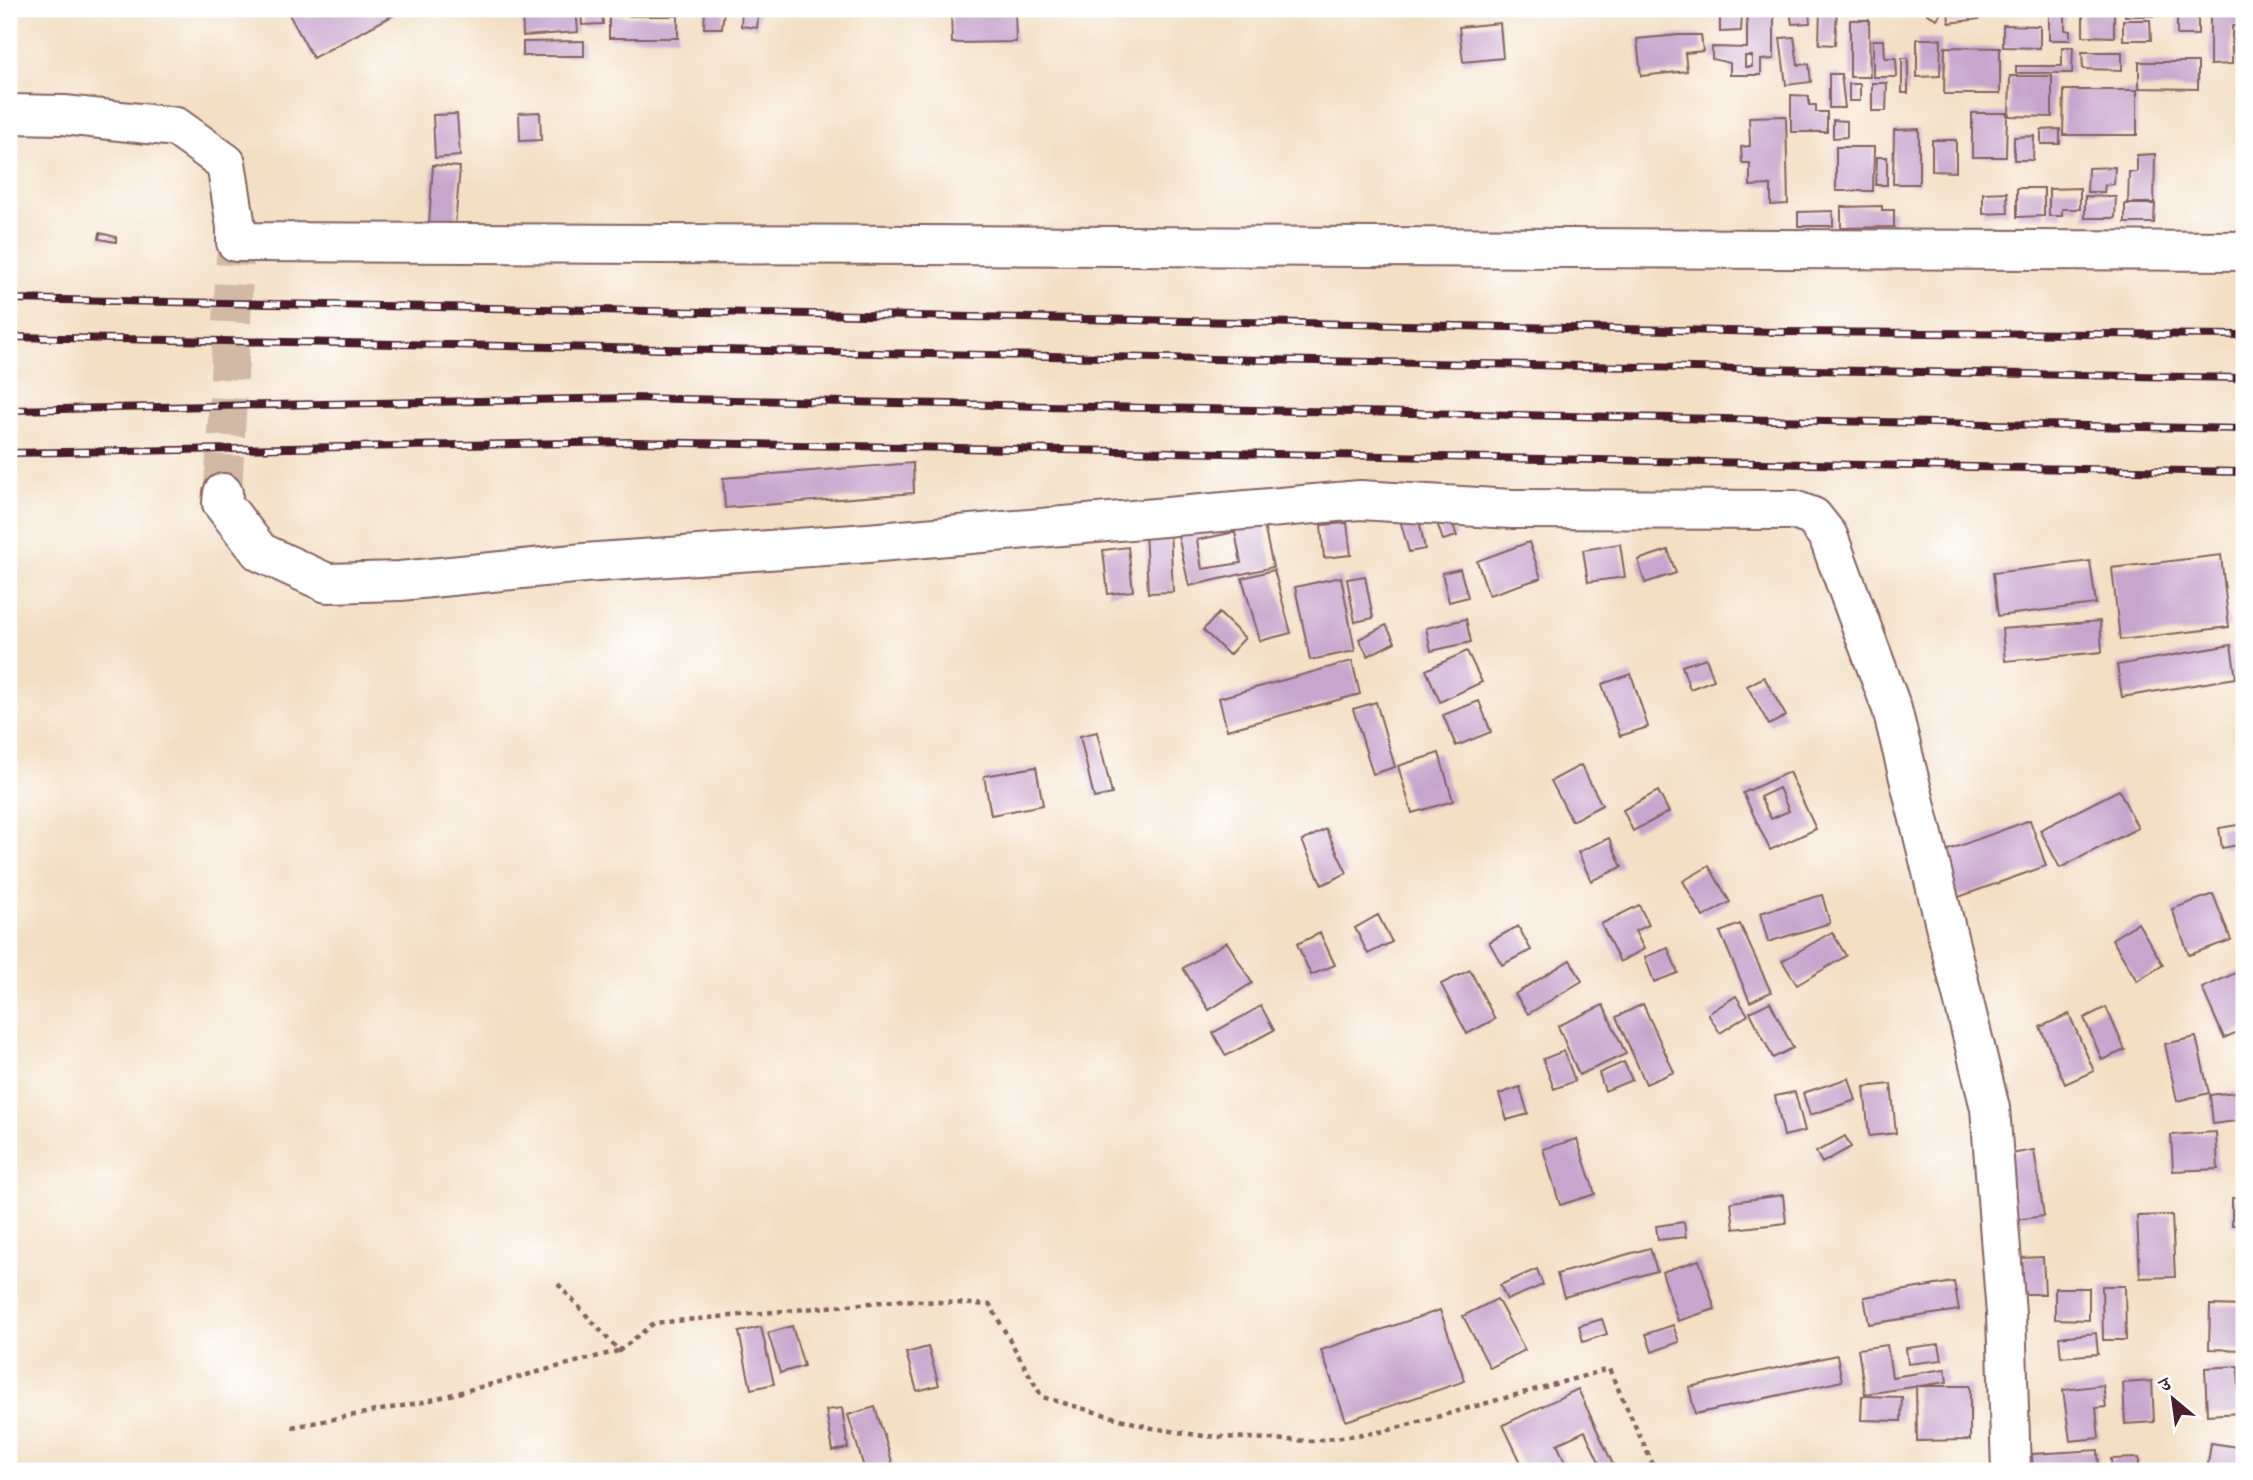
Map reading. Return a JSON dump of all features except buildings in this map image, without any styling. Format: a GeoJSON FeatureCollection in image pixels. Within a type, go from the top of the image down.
{"type":"FeatureCollection","features":[{"type":"Feature","properties":{"kind":"street"},"geometry":{"type":"LineString","coordinates":[[9,114],[64,115],[176,127],[226,163],[236,243],[2244,251]]}},
{"type":"Feature","properties":{"kind":"street"},"geometry":{"type":"LineString","coordinates":[[223,493],[222,503],[260,552],[327,583],[400,580],[584,563],[868,543],[1360,500],[1512,509],[1794,510],[1813,517],[1828,536],[1892,709],[1990,1108],[2006,1314],[2011,1471]]}},
{"type":"Feature","properties":{"kind":"path"},"geometry":{"type":"LineString","coordinates":[[558,1284],[618,1351]]}},
{"type":"Feature","properties":{"kind":"path"},"geometry":{"type":"LineString","coordinates":[[292,1427],[423,1402],[618,1351],[654,1324],[903,1300],[990,1306],[1042,1397],[1152,1428],[1204,1436],[1312,1441],[1386,1432],[1609,1369],[1656,1471]]}},
{"type":"Feature","properties":{"kind":"tunnel"},"geometry":{"type":"LineString","coordinates":[[223,493],[236,242]]}},
{"type":"Feature","properties":{"kind":"railway"},"geometry":{"type":"LineString","coordinates":[[9,299],[1779,332],[2244,335]]}},
{"type":"Feature","properties":{"kind":"railway"},"geometry":{"type":"LineString","coordinates":[[9,337],[2244,378]]}},
{"type":"Feature","properties":{"kind":"railway"},"geometry":{"type":"LineString","coordinates":[[9,410],[631,398],[2244,429]]}},
{"type":"Feature","properties":{"kind":"railway"},"geometry":{"type":"LineString","coordinates":[[9,453],[633,442],[2244,472]]}}]}
